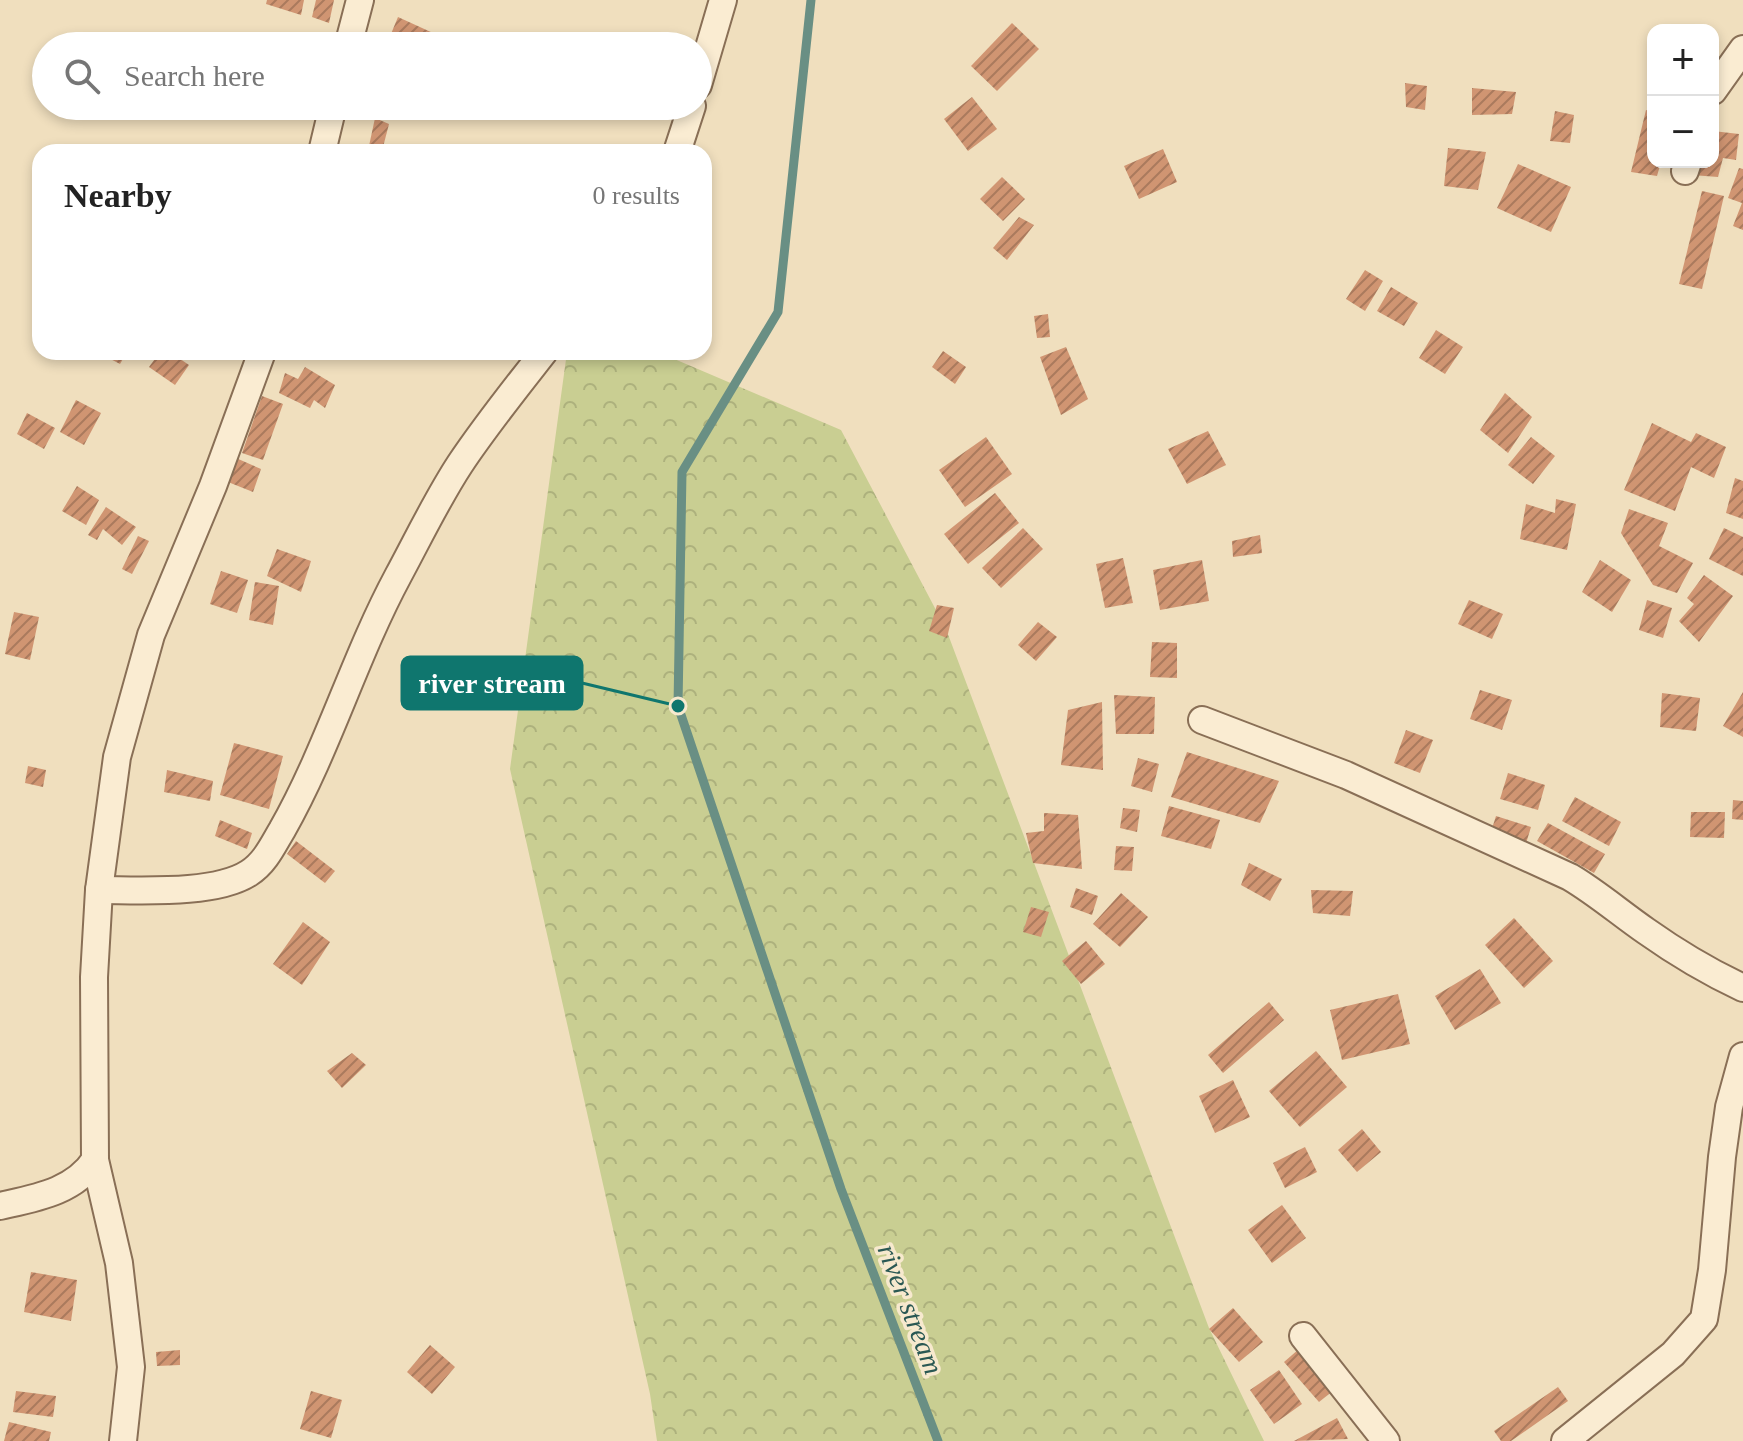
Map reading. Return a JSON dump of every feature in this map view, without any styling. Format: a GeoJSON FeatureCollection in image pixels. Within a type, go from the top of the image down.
{"type":"FeatureCollection","features":[{"type":"Feature","properties":{"kind":"street"},"geometry":{"type":"LineString","coordinates":[[352,32],[360,0]]}},
{"type":"Feature","properties":{"kind":"street"},"geometry":{"type":"LineString","coordinates":[[712,37],[723,0]]}},
{"type":"Feature","properties":{"kind":"street"},"geometry":{"type":"LineString","coordinates":[[1719,83],[1743,49]]}},
{"type":"Feature","properties":{"kind":"street"},"geometry":{"type":"LineString","coordinates":[[324,144],[330,120]]}},
{"type":"Feature","properties":{"kind":"street"},"geometry":{"type":"LineString","coordinates":[[680,144],[687,120]]}},
{"type":"Feature","properties":{"kind":"street"},"geometry":{"type":"LineString","coordinates":[[123,1441],[131,1367],[119,1263],[95,1160],[94,977],[99,890],[117,757],[151,635],[213,486],[259,360]]}},
{"type":"Feature","properties":{"kind":"street"},"geometry":{"type":"LineString","coordinates":[[99,890],[191,888],[225,882],[247,875],[267,855],[323,746],[371,631],[397,578],[458,468],[485,427],[538,360]]}},
{"type":"Feature","properties":{"kind":"street"},"geometry":{"type":"LineString","coordinates":[[1202,720],[1346,775],[1570,877],[1658,939],[1708,971],[1743,988]]}},
{"type":"Feature","properties":{"kind":"street"},"geometry":{"type":"LineString","coordinates":[[1565,1441],[1673,1354],[1704,1319],[1729,1107],[1743,1056]]}},
{"type":"Feature","properties":{"kind":"street"},"geometry":{"type":"LineString","coordinates":[[0,1206],[42,1196],[73,1183],[95,1160]]}},
{"type":"Feature","properties":{"kind":"street"},"geometry":{"type":"LineString","coordinates":[[1303,1336],[1386,1441]]}},
{"type":"Feature","properties":{"kind":"green space"},"geometry":{"type":"Polygon","coordinates":[[[566,360],[677,360],[841,430],[946,629],[1209,1328],[1264,1441],[657,1441],[650,1394],[510,769],[566,360]]]}},
{"type":"Feature","properties":{"kind":"building"},"geometry":{"type":"Polygon","coordinates":[[[267,0],[304,0],[301,15],[266,4],[267,0]]]}},
{"type":"Feature","properties":{"kind":"building"},"geometry":{"type":"Polygon","coordinates":[[[316,0],[334,0],[329,23],[312,17],[316,0]]]}},
{"type":"Feature","properties":{"kind":"building"},"geometry":{"type":"Polygon","coordinates":[[[398,17],[431,32],[392,32],[398,17]]]}},
{"type":"Feature","properties":{"kind":"building"},"geometry":{"type":"Polygon","coordinates":[[[1012,23],[1039,49],[997,91],[971,66],[1012,23]]]}},
{"type":"Feature","properties":{"kind":"building"},"geometry":{"type":"Polygon","coordinates":[[[1405,83],[1427,86],[1425,110],[1406,107],[1405,83]]]}},
{"type":"Feature","properties":{"kind":"building"},"geometry":{"type":"Polygon","coordinates":[[[1472,88],[1516,92],[1512,114],[1472,115],[1472,88]]]}},
{"type":"Feature","properties":{"kind":"building"},"geometry":{"type":"Polygon","coordinates":[[[972,97],[997,129],[968,151],[944,119],[972,97]]]}},
{"type":"Feature","properties":{"kind":"building"},"geometry":{"type":"Polygon","coordinates":[[[1646,110],[1647,168],[1659,168],[1657,176],[1631,172],[1646,110]]]}},
{"type":"Feature","properties":{"kind":"building"},"geometry":{"type":"Polygon","coordinates":[[[1555,111],[1574,115],[1570,143],[1550,141],[1555,111]]]}},
{"type":"Feature","properties":{"kind":"building"},"geometry":{"type":"Polygon","coordinates":[[[375,120],[389,124],[384,144],[369,144],[375,120]]]}},
{"type":"Feature","properties":{"kind":"building"},"geometry":{"type":"Polygon","coordinates":[[[1719,132],[1739,134],[1736,160],[1723,158],[1718,177],[1692,175],[1694,168],[1719,168],[1719,132]]]}},
{"type":"Feature","properties":{"kind":"building"},"geometry":{"type":"Polygon","coordinates":[[[1448,148],[1486,152],[1478,190],[1444,186],[1448,148]]]}},
{"type":"Feature","properties":{"kind":"building"},"geometry":{"type":"Polygon","coordinates":[[[1163,149],[1177,182],[1139,199],[1124,166],[1163,149]]]}},
{"type":"Feature","properties":{"kind":"building"},"geometry":{"type":"Polygon","coordinates":[[[1518,164],[1571,187],[1551,232],[1497,208],[1518,164]]]}},
{"type":"Feature","properties":{"kind":"building"},"geometry":{"type":"Polygon","coordinates":[[[1739,168],[1743,169],[1743,230],[1733,226],[1742,203],[1728,198],[1739,168]]]}},
{"type":"Feature","properties":{"kind":"building"},"geometry":{"type":"Polygon","coordinates":[[[1002,177],[1025,199],[1003,221],[980,199],[1002,177]]]}},
{"type":"Feature","properties":{"kind":"building"},"geometry":{"type":"Polygon","coordinates":[[[1702,191],[1724,196],[1702,289],[1679,284],[1702,191]]]}},
{"type":"Feature","properties":{"kind":"building"},"geometry":{"type":"Polygon","coordinates":[[[1019,217],[1034,225],[1007,260],[993,248],[1019,217]]]}},
{"type":"Feature","properties":{"kind":"building"},"geometry":{"type":"Polygon","coordinates":[[[1365,270],[1383,281],[1365,311],[1346,299],[1365,270]]]}},
{"type":"Feature","properties":{"kind":"building"},"geometry":{"type":"Polygon","coordinates":[[[1391,287],[1418,303],[1404,326],[1377,311],[1391,287]]]}},
{"type":"Feature","properties":{"kind":"building"},"geometry":{"type":"Polygon","coordinates":[[[1048,314],[1050,337],[1037,338],[1034,316],[1048,314]]]}},
{"type":"Feature","properties":{"kind":"building"},"geometry":{"type":"Polygon","coordinates":[[[1436,330],[1463,347],[1445,374],[1419,358],[1436,330]]]}},
{"type":"Feature","properties":{"kind":"building"},"geometry":{"type":"Polygon","coordinates":[[[1066,347],[1088,399],[1061,415],[1040,357],[1066,347]]]}},
{"type":"Feature","properties":{"kind":"building"},"geometry":{"type":"Polygon","coordinates":[[[943,351],[966,367],[955,384],[932,367],[943,351]]]}},
{"type":"Feature","properties":{"kind":"building"},"geometry":{"type":"Polygon","coordinates":[[[154,360],[182,360],[189,365],[175,385],[149,367],[154,360]]]}},
{"type":"Feature","properties":{"kind":"building"},"geometry":{"type":"Polygon","coordinates":[[[305,367],[335,385],[325,408],[314,400],[310,408],[279,393],[285,373],[298,379],[305,367]]]}},
{"type":"Feature","properties":{"kind":"building"},"geometry":{"type":"Polygon","coordinates":[[[1505,393],[1532,417],[1508,453],[1480,430],[1505,393]]]}},
{"type":"Feature","properties":{"kind":"building"},"geometry":{"type":"Polygon","coordinates":[[[262,396],[283,404],[263,460],[242,453],[262,396]]]}},
{"type":"Feature","properties":{"kind":"building"},"geometry":{"type":"Polygon","coordinates":[[[76,400],[101,413],[84,445],[60,432],[76,400]]]}},
{"type":"Feature","properties":{"kind":"building"},"geometry":{"type":"Polygon","coordinates":[[[27,413],[55,428],[44,449],[17,434],[27,413]]]}},
{"type":"Feature","properties":{"kind":"building"},"geometry":{"type":"Polygon","coordinates":[[[1652,423],[1691,442],[1696,433],[1726,447],[1714,478],[1691,467],[1675,511],[1624,490],[1652,423]]]}},
{"type":"Feature","properties":{"kind":"building"},"geometry":{"type":"Polygon","coordinates":[[[1208,431],[1226,465],[1187,484],[1168,449],[1208,431]]]}},
{"type":"Feature","properties":{"kind":"building"},"geometry":{"type":"Polygon","coordinates":[[[986,437],[1012,474],[965,507],[939,470],[986,437]]]}},
{"type":"Feature","properties":{"kind":"building"},"geometry":{"type":"Polygon","coordinates":[[[1531,437],[1555,456],[1533,484],[1508,465],[1531,437]]]}},
{"type":"Feature","properties":{"kind":"building"},"geometry":{"type":"Polygon","coordinates":[[[236,458],[261,469],[253,492],[228,482],[236,458]]]}},
{"type":"Feature","properties":{"kind":"building"},"geometry":{"type":"Polygon","coordinates":[[[1735,478],[1743,481],[1743,519],[1726,513],[1735,478]]]}},
{"type":"Feature","properties":{"kind":"building"},"geometry":{"type":"Polygon","coordinates":[[[77,486],[99,500],[86,525],[62,511],[77,486]]]}},
{"type":"Feature","properties":{"kind":"building"},"geometry":{"type":"Polygon","coordinates":[[[995,493],[1019,523],[968,564],[944,534],[995,493]]]}},
{"type":"Feature","properties":{"kind":"building"},"geometry":{"type":"Polygon","coordinates":[[[1556,499],[1576,504],[1567,550],[1520,539],[1526,504],[1555,513],[1556,499]]]}},
{"type":"Feature","properties":{"kind":"building"},"geometry":{"type":"Polygon","coordinates":[[[106,507],[136,527],[122,545],[103,529],[97,540],[88,535],[106,507]]]}},
{"type":"Feature","properties":{"kind":"building"},"geometry":{"type":"Polygon","coordinates":[[[1629,509],[1668,523],[1659,546],[1693,563],[1677,593],[1653,585],[1621,533],[1629,509]]]}},
{"type":"Feature","properties":{"kind":"building"},"geometry":{"type":"Polygon","coordinates":[[[1023,528],[1043,549],[1001,588],[982,568],[1023,528]]]}},
{"type":"Feature","properties":{"kind":"building"},"geometry":{"type":"Polygon","coordinates":[[[1724,528],[1743,537],[1743,576],[1709,559],[1724,528]]]}},
{"type":"Feature","properties":{"kind":"building"},"geometry":{"type":"Polygon","coordinates":[[[1260,535],[1262,553],[1233,557],[1232,541],[1260,535]]]}},
{"type":"Feature","properties":{"kind":"building"},"geometry":{"type":"Polygon","coordinates":[[[138,536],[149,541],[132,574],[122,569],[138,536]]]}},
{"type":"Feature","properties":{"kind":"building"},"geometry":{"type":"Polygon","coordinates":[[[277,549],[311,561],[301,592],[267,576],[277,549]]]}},
{"type":"Feature","properties":{"kind":"building"},"geometry":{"type":"Polygon","coordinates":[[[1123,558],[1133,603],[1105,608],[1096,564],[1123,558]]]}},
{"type":"Feature","properties":{"kind":"building"},"geometry":{"type":"Polygon","coordinates":[[[1202,560],[1209,601],[1160,610],[1153,570],[1202,560]]]}},
{"type":"Feature","properties":{"kind":"building"},"geometry":{"type":"Polygon","coordinates":[[[1600,560],[1631,580],[1612,612],[1582,592],[1600,560]]]}},
{"type":"Feature","properties":{"kind":"building"},"geometry":{"type":"Polygon","coordinates":[[[221,571],[248,580],[237,613],[210,604],[221,571]]]}},
{"type":"Feature","properties":{"kind":"building"},"geometry":{"type":"Polygon","coordinates":[[[1704,575],[1733,596],[1699,642],[1679,621],[1694,604],[1687,598],[1704,575]]]}},
{"type":"Feature","properties":{"kind":"building"},"geometry":{"type":"Polygon","coordinates":[[[255,582],[279,586],[273,625],[249,620],[255,582]]]}},
{"type":"Feature","properties":{"kind":"building"},"geometry":{"type":"Polygon","coordinates":[[[1469,600],[1503,614],[1492,639],[1458,624],[1469,600]]]}},
{"type":"Feature","properties":{"kind":"building"},"geometry":{"type":"Polygon","coordinates":[[[1647,600],[1672,608],[1663,638],[1639,630],[1647,600]]]}},
{"type":"Feature","properties":{"kind":"building"},"geometry":{"type":"Polygon","coordinates":[[[937,605],[954,608],[947,638],[929,631],[937,605]]]}},
{"type":"Feature","properties":{"kind":"building"},"geometry":{"type":"Polygon","coordinates":[[[14,612],[39,617],[30,660],[5,654],[14,612]]]}},
{"type":"Feature","properties":{"kind":"building"},"geometry":{"type":"Polygon","coordinates":[[[1038,622],[1057,637],[1036,661],[1018,645],[1038,622]]]}},
{"type":"Feature","properties":{"kind":"building"},"geometry":{"type":"Polygon","coordinates":[[[1152,642],[1177,643],[1177,678],[1150,677],[1152,642]]]}},
{"type":"Feature","properties":{"kind":"building"},"geometry":{"type":"Polygon","coordinates":[[[1480,690],[1512,700],[1502,730],[1470,719],[1480,690]]]}},
{"type":"Feature","properties":{"kind":"building"},"geometry":{"type":"Polygon","coordinates":[[[1743,692],[1743,737],[1723,726],[1743,692]]]}},
{"type":"Feature","properties":{"kind":"building"},"geometry":{"type":"Polygon","coordinates":[[[1662,693],[1700,698],[1696,731],[1660,727],[1662,693]]]}},
{"type":"Feature","properties":{"kind":"building"},"geometry":{"type":"Polygon","coordinates":[[[1114,695],[1155,697],[1154,734],[1116,734],[1114,695]]]}},
{"type":"Feature","properties":{"kind":"building"},"geometry":{"type":"Polygon","coordinates":[[[1102,702],[1103,770],[1061,765],[1068,710],[1102,702]]]}},
{"type":"Feature","properties":{"kind":"building"},"geometry":{"type":"Polygon","coordinates":[[[1406,730],[1433,740],[1420,773],[1394,763],[1406,730]]]}},
{"type":"Feature","properties":{"kind":"building"},"geometry":{"type":"Polygon","coordinates":[[[234,743],[283,756],[269,809],[220,795],[234,743]]]}},
{"type":"Feature","properties":{"kind":"building"},"geometry":{"type":"Polygon","coordinates":[[[1187,752],[1279,781],[1260,823],[1171,797],[1187,752]]]}},
{"type":"Feature","properties":{"kind":"building"},"geometry":{"type":"Polygon","coordinates":[[[1138,758],[1159,764],[1152,792],[1131,786],[1138,758]]]}},
{"type":"Feature","properties":{"kind":"building"},"geometry":{"type":"Polygon","coordinates":[[[28,766],[46,770],[43,787],[25,783],[28,766]]]}},
{"type":"Feature","properties":{"kind":"building"},"geometry":{"type":"Polygon","coordinates":[[[167,770],[213,781],[210,801],[164,792],[167,770]]]}},
{"type":"Feature","properties":{"kind":"building"},"geometry":{"type":"Polygon","coordinates":[[[1508,773],[1545,785],[1538,810],[1500,799],[1508,773]]]}},
{"type":"Feature","properties":{"kind":"building"},"geometry":{"type":"Polygon","coordinates":[[[1575,797],[1621,822],[1609,846],[1562,821],[1575,797]]]}},
{"type":"Feature","properties":{"kind":"building"},"geometry":{"type":"Polygon","coordinates":[[[1733,800],[1743,801],[1743,820],[1732,819],[1733,800]]]}},
{"type":"Feature","properties":{"kind":"building"},"geometry":{"type":"Polygon","coordinates":[[[1169,806],[1220,820],[1211,849],[1161,836],[1169,806]]]}},
{"type":"Feature","properties":{"kind":"building"},"geometry":{"type":"Polygon","coordinates":[[[1123,808],[1140,810],[1137,832],[1120,828],[1123,808]]]}},
{"type":"Feature","properties":{"kind":"building"},"geometry":{"type":"Polygon","coordinates":[[[1691,812],[1725,812],[1724,838],[1690,837],[1691,812]]]}},
{"type":"Feature","properties":{"kind":"building"},"geometry":{"type":"Polygon","coordinates":[[[1044,813],[1078,815],[1082,869],[1033,863],[1026,833],[1044,831],[1044,813]]]}},
{"type":"Feature","properties":{"kind":"building"},"geometry":{"type":"Polygon","coordinates":[[[1496,816],[1531,827],[1524,850],[1489,838],[1496,816]]]}},
{"type":"Feature","properties":{"kind":"building"},"geometry":{"type":"Polygon","coordinates":[[[220,820],[252,833],[247,849],[215,836],[220,820]]]}},
{"type":"Feature","properties":{"kind":"building"},"geometry":{"type":"Polygon","coordinates":[[[1548,823],[1605,854],[1594,873],[1537,841],[1548,823]]]}},
{"type":"Feature","properties":{"kind":"building"},"geometry":{"type":"Polygon","coordinates":[[[296,841],[335,871],[325,883],[287,854],[296,841]]]}},
{"type":"Feature","properties":{"kind":"building"},"geometry":{"type":"Polygon","coordinates":[[[1116,846],[1134,847],[1132,871],[1114,870],[1116,846]]]}},
{"type":"Feature","properties":{"kind":"building"},"geometry":{"type":"Polygon","coordinates":[[[1249,863],[1282,879],[1270,901],[1241,885],[1249,863]]]}},
{"type":"Feature","properties":{"kind":"building"},"geometry":{"type":"Polygon","coordinates":[[[1076,888],[1098,896],[1092,915],[1070,907],[1076,888]]]}},
{"type":"Feature","properties":{"kind":"building"},"geometry":{"type":"Polygon","coordinates":[[[1311,890],[1353,891],[1350,916],[1313,913],[1311,890]]]}},
{"type":"Feature","properties":{"kind":"building"},"geometry":{"type":"Polygon","coordinates":[[[1121,893],[1148,917],[1120,947],[1093,924],[1121,893]]]}},
{"type":"Feature","properties":{"kind":"building"},"geometry":{"type":"Polygon","coordinates":[[[1031,907],[1049,912],[1041,937],[1023,932],[1031,907]]]}},
{"type":"Feature","properties":{"kind":"building"},"geometry":{"type":"Polygon","coordinates":[[[1514,918],[1553,961],[1524,988],[1485,945],[1514,918]]]}},
{"type":"Feature","properties":{"kind":"building"},"geometry":{"type":"Polygon","coordinates":[[[303,922],[330,942],[302,985],[273,964],[303,922]]]}},
{"type":"Feature","properties":{"kind":"building"},"geometry":{"type":"Polygon","coordinates":[[[1086,941],[1105,964],[1081,984],[1062,961],[1086,941]]]}},
{"type":"Feature","properties":{"kind":"building"},"geometry":{"type":"Polygon","coordinates":[[[1480,969],[1501,1003],[1455,1030],[1435,996],[1480,969]]]}},
{"type":"Feature","properties":{"kind":"building"},"geometry":{"type":"Polygon","coordinates":[[[1398,994],[1410,1044],[1342,1060],[1330,1010],[1398,994]]]}},
{"type":"Feature","properties":{"kind":"building"},"geometry":{"type":"Polygon","coordinates":[[[1269,1002],[1284,1020],[1223,1073],[1208,1055],[1269,1002]]]}},
{"type":"Feature","properties":{"kind":"building"},"geometry":{"type":"Polygon","coordinates":[[[1316,1051],[1347,1087],[1300,1127],[1269,1091],[1316,1051]]]}},
{"type":"Feature","properties":{"kind":"building"},"geometry":{"type":"Polygon","coordinates":[[[352,1053],[366,1065],[342,1088],[327,1071],[352,1053]]]}},
{"type":"Feature","properties":{"kind":"building"},"geometry":{"type":"Polygon","coordinates":[[[1233,1080],[1250,1117],[1215,1133],[1199,1096],[1233,1080]]]}},
{"type":"Feature","properties":{"kind":"building"},"geometry":{"type":"Polygon","coordinates":[[[1362,1129],[1381,1152],[1357,1172],[1338,1150],[1362,1129]]]}},
{"type":"Feature","properties":{"kind":"building"},"geometry":{"type":"Polygon","coordinates":[[[1305,1147],[1317,1172],[1285,1188],[1273,1163],[1305,1147]]]}},
{"type":"Feature","properties":{"kind":"building"},"geometry":{"type":"Polygon","coordinates":[[[1282,1205],[1306,1238],[1272,1263],[1248,1230],[1282,1205]]]}},
{"type":"Feature","properties":{"kind":"building"},"geometry":{"type":"Polygon","coordinates":[[[31,1272],[77,1280],[71,1321],[24,1312],[31,1272]]]}},
{"type":"Feature","properties":{"kind":"building"},"geometry":{"type":"Polygon","coordinates":[[[1233,1308],[1263,1342],[1239,1362],[1209,1329],[1233,1308]]]}},
{"type":"Feature","properties":{"kind":"building"},"geometry":{"type":"Polygon","coordinates":[[[430,1345],[455,1367],[432,1394],[407,1372],[430,1345]]]}},
{"type":"Feature","properties":{"kind":"building"},"geometry":{"type":"Polygon","coordinates":[[[1299,1349],[1334,1390],[1319,1402],[1284,1362],[1299,1349]]]}},
{"type":"Feature","properties":{"kind":"building"},"geometry":{"type":"Polygon","coordinates":[[[180,1350],[180,1365],[157,1366],[156,1352],[180,1350]]]}},
{"type":"Feature","properties":{"kind":"building"},"geometry":{"type":"Polygon","coordinates":[[[1279,1370],[1302,1404],[1274,1424],[1250,1390],[1279,1370]]]}},
{"type":"Feature","properties":{"kind":"building"},"geometry":{"type":"Polygon","coordinates":[[[1558,1387],[1568,1401],[1511,1441],[1501,1441],[1494,1431],[1558,1387]]]}},
{"type":"Feature","properties":{"kind":"building"},"geometry":{"type":"Polygon","coordinates":[[[16,1391],[56,1396],[53,1417],[13,1412],[16,1391]]]}},
{"type":"Feature","properties":{"kind":"building"},"geometry":{"type":"Polygon","coordinates":[[[311,1391],[342,1400],[331,1438],[300,1429],[311,1391]]]}},
{"type":"Feature","properties":{"kind":"building"},"geometry":{"type":"Polygon","coordinates":[[[1337,1418],[1348,1439],[1294,1441],[1337,1418]]]}},
{"type":"Feature","properties":{"kind":"building"},"geometry":{"type":"Polygon","coordinates":[[[9,1422],[51,1432],[49,1441],[4,1441],[9,1422]]]}},
{"type":"Feature","properties":{"kind":"waterway","name":"river stream"},"geometry":{"type":"LineString","coordinates":[[811,0],[778,312],[682,472],[678,706],[841,1189],[938,1441]]}},
{"type":"Feature","properties":{"kind":"place","name":"river stream"},"geometry":{"type":"Point","coordinates":[678,706]}}]}
